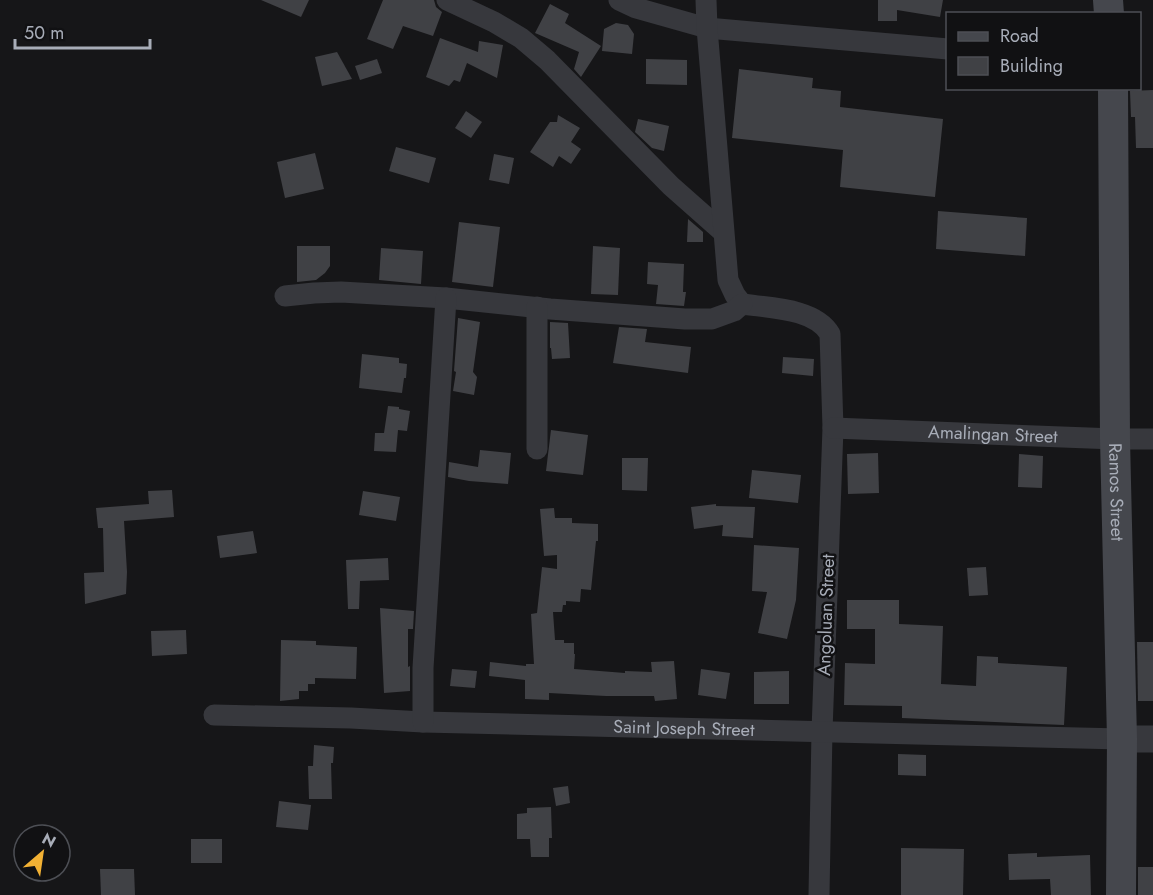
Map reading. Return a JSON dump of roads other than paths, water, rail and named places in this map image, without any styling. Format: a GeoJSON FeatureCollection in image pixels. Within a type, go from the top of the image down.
{"type":"FeatureCollection","features":[{"type":"Feature","properties":{"kind":"main road","name":"Ramos Street"},"geometry":{"type":"LineString","coordinates":[[1113,90],[1115,439],[1122,739],[1122,895]]}},
{"type":"Feature","properties":{"kind":"street"},"geometry":{"type":"LineString","coordinates":[[447,0],[494,21],[521,38],[548,60],[671,186],[723,232]]}},
{"type":"Feature","properties":{"kind":"street"},"geometry":{"type":"LineString","coordinates":[[619,0],[636,8],[706,28],[946,49]]}},
{"type":"Feature","properties":{"kind":"street"},"geometry":{"type":"LineString","coordinates":[[285,296],[341,292],[446,298],[686,319],[712,319],[734,311],[742,304],[728,280],[705,0]]}},
{"type":"Feature","properties":{"kind":"street"},"geometry":{"type":"LineString","coordinates":[[423,722],[423,668],[446,298]]}},
{"type":"Feature","properties":{"kind":"street","name":"Angoluan Street"},"geometry":{"type":"LineString","coordinates":[[742,304],[801,313],[818,321],[826,327],[830,334],[833,428],[822,731],[819,895]]}},
{"type":"Feature","properties":{"kind":"street"},"geometry":{"type":"LineString","coordinates":[[537,307],[537,449]]}},
{"type":"Feature","properties":{"kind":"street","name":"Amalingan Street"},"geometry":{"type":"LineString","coordinates":[[833,428],[1153,439]]}},
{"type":"Feature","properties":{"kind":"street","name":"Saint Joseph Street"},"geometry":{"type":"LineString","coordinates":[[214,715],[1153,739]]}}]}
